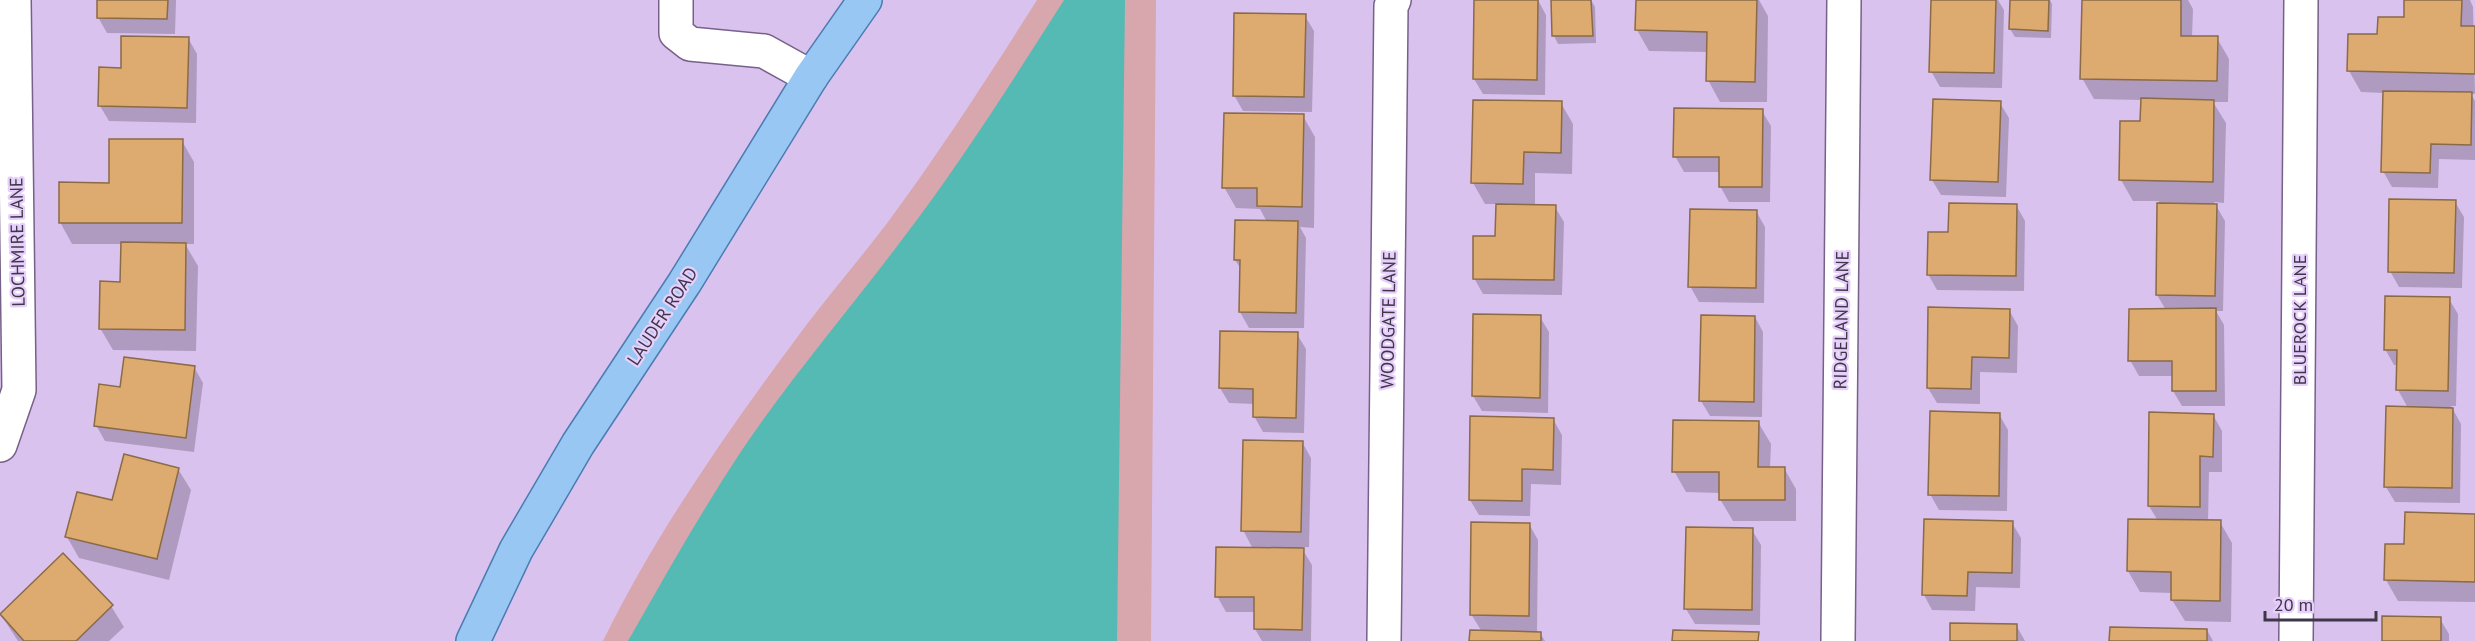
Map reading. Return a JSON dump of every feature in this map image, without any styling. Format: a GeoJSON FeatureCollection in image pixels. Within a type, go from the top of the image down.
{"type":"FeatureCollection","features":[{"type":"Feature","properties":{"kind":"main road","name":"LAUDER ROAD"},"geometry":{"type":"LineString","coordinates":[[473,641],[516,550],[578,444],[685,282],[811,77],[865,0]]}},
{"type":"Feature","properties":{"kind":"street","name":"LOCHMIRE LANE"},"geometry":{"type":"LineString","coordinates":[[0,445],[19,390],[14,0]]}},
{"type":"Feature","properties":{"kind":"street"},"geometry":{"type":"LineString","coordinates":[[676,0],[676,33],[690,44],[764,51],[811,77]]}},
{"type":"Feature","properties":{"kind":"street","name":"WOODGATE LANE"},"geometry":{"type":"LineString","coordinates":[[1384,641],[1391,6],[1394,0]]}},
{"type":"Feature","properties":{"kind":"street","name":"RIDGELAND LANE"},"geometry":{"type":"LineString","coordinates":[[1838,641],[1844,0]]}},
{"type":"Feature","properties":{"kind":"street","name":"BLUEROCK LANE"},"geometry":{"type":"LineString","coordinates":[[2296,641],[2301,0]]}},
{"type":"Feature","properties":{"kind":"shaded area"},"geometry":{"type":"Polygon","coordinates":[[[1037,0],[1156,0],[1151,641],[603,641],[644,564],[714,453],[802,331],[908,195],[1037,0]]]}},
{"type":"Feature","properties":{"kind":"shaded area"},"geometry":{"type":"Polygon","coordinates":[[[1064,0],[1125,0],[1117,641],[628,641],[742,450],[781,395],[884,264],[946,179],[1064,0]]]}},
{"type":"Feature","properties":{"kind":"building"},"geometry":{"type":"Polygon","coordinates":[[[97,0],[168,0],[167,19],[97,18],[97,0]]]}},
{"type":"Feature","properties":{"kind":"building"},"geometry":{"type":"Polygon","coordinates":[[[1474,0],[1538,0],[1537,80],[1473,79],[1474,0]]]}},
{"type":"Feature","properties":{"kind":"building"},"geometry":{"type":"Polygon","coordinates":[[[1551,0],[1591,0],[1593,36],[1552,36],[1551,0]]]}},
{"type":"Feature","properties":{"kind":"building"},"geometry":{"type":"Polygon","coordinates":[[[1636,0],[1757,0],[1755,82],[1706,81],[1707,32],[1635,30],[1636,0]]]}},
{"type":"Feature","properties":{"kind":"building"},"geometry":{"type":"Polygon","coordinates":[[[1931,0],[1996,0],[1994,73],[1929,72],[1931,0]]]}},
{"type":"Feature","properties":{"kind":"building"},"geometry":{"type":"Polygon","coordinates":[[[2010,0],[2049,0],[2048,31],[2009,29],[2010,0]]]}},
{"type":"Feature","properties":{"kind":"building"},"geometry":{"type":"Polygon","coordinates":[[[2082,0],[2181,0],[2181,36],[2218,36],[2217,81],[2080,79],[2082,0]]]}},
{"type":"Feature","properties":{"kind":"building"},"geometry":{"type":"Polygon","coordinates":[[[2404,0],[2462,0],[2461,26],[2475,26],[2475,74],[2347,71],[2348,34],[2377,34],[2378,17],[2404,17],[2404,0]]]}},
{"type":"Feature","properties":{"kind":"building"},"geometry":{"type":"Polygon","coordinates":[[[1234,13],[1306,14],[1304,97],[1233,96],[1234,13]]]}},
{"type":"Feature","properties":{"kind":"building"},"geometry":{"type":"Polygon","coordinates":[[[121,36],[189,37],[187,108],[98,106],[99,67],[121,68],[121,36]]]}},
{"type":"Feature","properties":{"kind":"building"},"geometry":{"type":"Polygon","coordinates":[[[2383,91],[2472,92],[2471,145],[2431,144],[2430,173],[2381,172],[2383,91]]]}},
{"type":"Feature","properties":{"kind":"building"},"geometry":{"type":"Polygon","coordinates":[[[2141,98],[2214,100],[2213,182],[2119,180],[2120,121],[2140,121],[2141,98]]]}},
{"type":"Feature","properties":{"kind":"building"},"geometry":{"type":"Polygon","coordinates":[[[1933,99],[2001,101],[1998,182],[1930,180],[1933,99]]]}},
{"type":"Feature","properties":{"kind":"building"},"geometry":{"type":"Polygon","coordinates":[[[1473,100],[1562,101],[1561,153],[1524,152],[1523,184],[1471,183],[1473,100]]]}},
{"type":"Feature","properties":{"kind":"building"},"geometry":{"type":"Polygon","coordinates":[[[1674,108],[1763,109],[1762,187],[1719,187],[1719,157],[1673,157],[1674,108]]]}},
{"type":"Feature","properties":{"kind":"building"},"geometry":{"type":"Polygon","coordinates":[[[1224,113],[1304,114],[1302,207],[1257,206],[1257,188],[1222,188],[1224,113]]]}},
{"type":"Feature","properties":{"kind":"building"},"geometry":{"type":"Polygon","coordinates":[[[109,139],[183,139],[182,223],[59,223],[59,182],[109,183],[109,139]]]}},
{"type":"Feature","properties":{"kind":"building"},"geometry":{"type":"Polygon","coordinates":[[[2389,199],[2456,200],[2454,273],[2388,272],[2389,199]]]}},
{"type":"Feature","properties":{"kind":"building"},"geometry":{"type":"Polygon","coordinates":[[[1949,203],[2017,204],[2016,276],[1927,275],[1928,232],[1948,232],[1949,203]]]}},
{"type":"Feature","properties":{"kind":"building"},"geometry":{"type":"Polygon","coordinates":[[[2157,203],[2217,204],[2215,296],[2156,295],[2157,203]]]}},
{"type":"Feature","properties":{"kind":"building"},"geometry":{"type":"Polygon","coordinates":[[[1496,204],[1556,205],[1554,280],[1473,279],[1473,236],[1495,236],[1496,204]]]}},
{"type":"Feature","properties":{"kind":"building"},"geometry":{"type":"Polygon","coordinates":[[[1690,209],[1757,210],[1756,288],[1688,287],[1690,209]]]}},
{"type":"Feature","properties":{"kind":"building"},"geometry":{"type":"Polygon","coordinates":[[[1235,220],[1298,221],[1296,313],[1239,312],[1240,260],[1234,260],[1235,220]]]}},
{"type":"Feature","properties":{"kind":"building"},"geometry":{"type":"Polygon","coordinates":[[[121,242],[186,243],[185,330],[99,329],[100,281],[120,282],[121,242]]]}},
{"type":"Feature","properties":{"kind":"building"},"geometry":{"type":"Polygon","coordinates":[[[2385,296],[2450,297],[2448,391],[2396,390],[2397,350],[2384,350],[2385,296]]]}},
{"type":"Feature","properties":{"kind":"building"},"geometry":{"type":"Polygon","coordinates":[[[1928,307],[2010,309],[2009,358],[1972,357],[1971,389],[1927,388],[1928,307]]]}},
{"type":"Feature","properties":{"kind":"building"},"geometry":{"type":"Polygon","coordinates":[[[2216,308],[2216,391],[2172,391],[2172,361],[2128,361],[2129,309],[2216,308]]]}},
{"type":"Feature","properties":{"kind":"building"},"geometry":{"type":"Polygon","coordinates":[[[1473,314],[1541,315],[1540,398],[1472,396],[1473,314]]]}},
{"type":"Feature","properties":{"kind":"building"},"geometry":{"type":"Polygon","coordinates":[[[1701,315],[1755,316],[1754,402],[1699,401],[1701,315]]]}},
{"type":"Feature","properties":{"kind":"building"},"geometry":{"type":"Polygon","coordinates":[[[1220,331],[1298,332],[1296,418],[1253,417],[1253,389],[1219,388],[1220,331]]]}},
{"type":"Feature","properties":{"kind":"building"},"geometry":{"type":"Polygon","coordinates":[[[124,357],[195,366],[186,438],[94,426],[99,384],[120,387],[124,357]]]}},
{"type":"Feature","properties":{"kind":"building"},"geometry":{"type":"Polygon","coordinates":[[[2386,406],[2453,408],[2452,488],[2384,487],[2386,406]]]}},
{"type":"Feature","properties":{"kind":"building"},"geometry":{"type":"Polygon","coordinates":[[[1930,411],[2000,413],[1999,496],[1928,495],[1930,411]]]}},
{"type":"Feature","properties":{"kind":"building"},"geometry":{"type":"Polygon","coordinates":[[[2149,412],[2214,414],[2213,457],[2200,456],[2200,507],[2148,506],[2149,412]]]}},
{"type":"Feature","properties":{"kind":"building"},"geometry":{"type":"Polygon","coordinates":[[[1470,416],[1554,418],[1553,470],[1522,469],[1522,501],[1469,500],[1470,416]]]}},
{"type":"Feature","properties":{"kind":"building"},"geometry":{"type":"Polygon","coordinates":[[[1673,420],[1759,421],[1758,467],[1785,467],[1785,500],[1719,500],[1719,472],[1672,472],[1673,420]]]}},
{"type":"Feature","properties":{"kind":"building"},"geometry":{"type":"Polygon","coordinates":[[[1243,440],[1303,441],[1301,532],[1241,531],[1243,440]]]}},
{"type":"Feature","properties":{"kind":"building"},"geometry":{"type":"Polygon","coordinates":[[[124,454],[179,468],[157,559],[65,537],[77,492],[112,500],[124,454]]]}},
{"type":"Feature","properties":{"kind":"building"},"geometry":{"type":"Polygon","coordinates":[[[2405,512],[2475,514],[2475,582],[2384,580],[2385,544],[2404,544],[2405,512]]]}},
{"type":"Feature","properties":{"kind":"building"},"geometry":{"type":"Polygon","coordinates":[[[1924,519],[2013,521],[2012,573],[1968,572],[1967,596],[1922,595],[1924,519]]]}},
{"type":"Feature","properties":{"kind":"building"},"geometry":{"type":"Polygon","coordinates":[[[2128,519],[2221,520],[2220,601],[2171,600],[2171,572],[2127,571],[2128,519]]]}},
{"type":"Feature","properties":{"kind":"building"},"geometry":{"type":"Polygon","coordinates":[[[1471,522],[1530,523],[1529,616],[1470,615],[1471,522]]]}},
{"type":"Feature","properties":{"kind":"building"},"geometry":{"type":"Polygon","coordinates":[[[1686,527],[1753,528],[1752,610],[1684,609],[1686,527]]]}},
{"type":"Feature","properties":{"kind":"building"},"geometry":{"type":"Polygon","coordinates":[[[1216,547],[1304,548],[1302,630],[1254,629],[1254,597],[1215,597],[1216,547]]]}},
{"type":"Feature","properties":{"kind":"building"},"geometry":{"type":"Polygon","coordinates":[[[63,553],[113,605],[76,641],[24,641],[0,614],[63,553]]]}},
{"type":"Feature","properties":{"kind":"building"},"geometry":{"type":"Polygon","coordinates":[[[2382,616],[2441,617],[2441,641],[2382,641],[2382,616]]]}},
{"type":"Feature","properties":{"kind":"building"},"geometry":{"type":"Polygon","coordinates":[[[1950,623],[2017,624],[2017,641],[1950,641],[1950,623]]]}},
{"type":"Feature","properties":{"kind":"building"},"geometry":{"type":"Polygon","coordinates":[[[2110,627],[2207,629],[2207,641],[2109,641],[2110,627]]]}},
{"type":"Feature","properties":{"kind":"building"},"geometry":{"type":"Polygon","coordinates":[[[1470,630],[1541,632],[1541,641],[1469,641],[1470,630]]]}},
{"type":"Feature","properties":{"kind":"building"},"geometry":{"type":"Polygon","coordinates":[[[1673,630],[1759,632],[1758,641],[1672,641],[1673,630]]]}}]}
